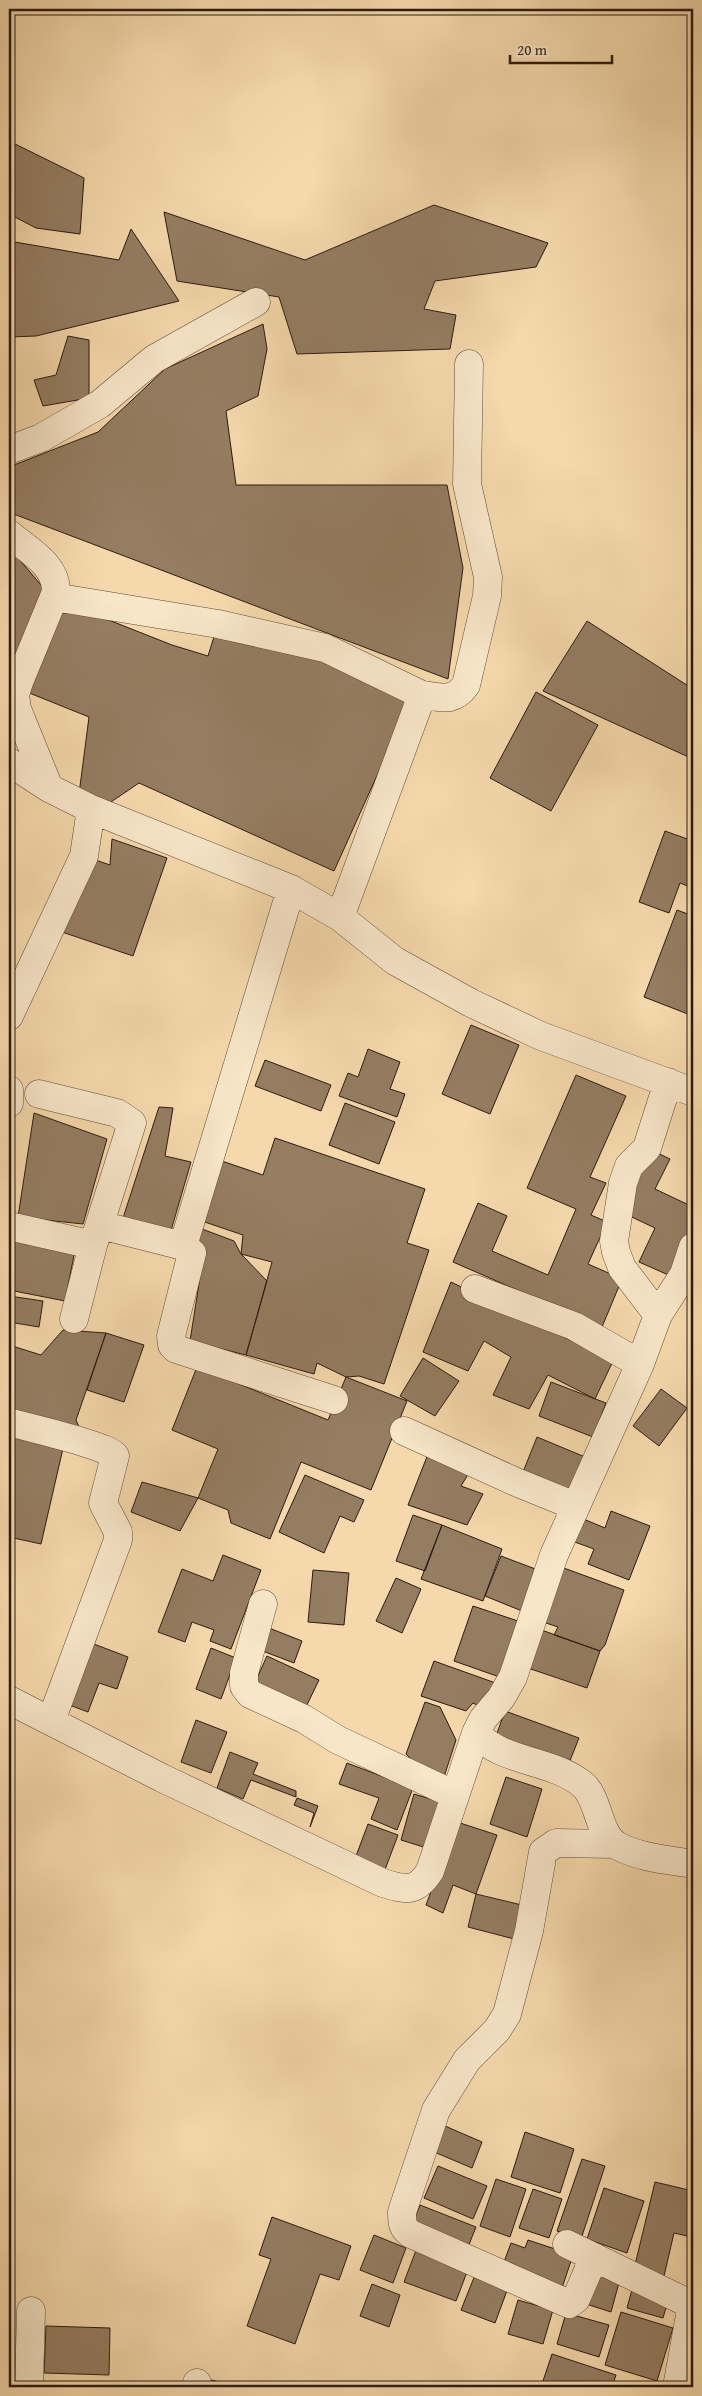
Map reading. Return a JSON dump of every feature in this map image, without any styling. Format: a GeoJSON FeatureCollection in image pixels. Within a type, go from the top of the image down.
{"type":"FeatureCollection","features":[{"type":"Feature","properties":{"kind":"street"},"geometry":{"type":"LineString","coordinates":[[9,450],[41,438],[100,404],[154,359],[256,302]]}},
{"type":"Feature","properties":{"kind":"street"},"geometry":{"type":"LineString","coordinates":[[54,597],[218,624],[324,648],[422,695],[451,698],[459,694],[466,685],[487,596],[487,567],[467,484],[469,364]]}},
{"type":"Feature","properties":{"kind":"street"},"geometry":{"type":"LineString","coordinates":[[9,534],[54,574],[56,583],[56,592],[19,682],[16,696],[17,710],[49,788]]}},
{"type":"Feature","properties":{"kind":"street"},"geometry":{"type":"LineString","coordinates":[[340,917],[422,695]]}},
{"type":"Feature","properties":{"kind":"street"},"geometry":{"type":"LineString","coordinates":[[9,762],[49,788],[91,809],[291,889],[340,917],[395,961],[471,1002],[541,1036],[693,1092]]}},
{"type":"Feature","properties":{"kind":"street"},"geometry":{"type":"LineString","coordinates":[[9,1016],[84,856],[91,809]]}},
{"type":"Feature","properties":{"kind":"street"},"geometry":{"type":"LineString","coordinates":[[183,1246],[291,889]]}},
{"type":"Feature","properties":{"kind":"street"},"geometry":{"type":"LineString","coordinates":[[658,1315],[622,1268],[614,1241],[623,1183],[629,1166],[647,1148],[668,1082]]}},
{"type":"Feature","properties":{"kind":"street"},"geometry":{"type":"LineString","coordinates":[[9,1090],[9,1102]]}},
{"type":"Feature","properties":{"kind":"street"},"geometry":{"type":"LineString","coordinates":[[38,1094],[118,1113],[132,1123],[97,1235],[74,1319]]}},
{"type":"Feature","properties":{"kind":"street"},"geometry":{"type":"LineString","coordinates":[[9,1226],[97,1235],[183,1246],[189,1249],[192,1258],[170,1336],[172,1344],[176,1349],[334,1400]]}},
{"type":"Feature","properties":{"kind":"street"},"geometry":{"type":"LineString","coordinates":[[9,1700],[179,1786],[383,1883],[404,1889],[416,1887],[424,1881],[430,1871],[476,1734],[483,1719],[501,1698],[513,1677],[554,1555],[640,1364],[658,1315],[684,1274],[693,1247]]}},
{"type":"Feature","properties":{"kind":"street"},"geometry":{"type":"LineString","coordinates":[[475,1289],[574,1326],[640,1364]]}},
{"type":"Feature","properties":{"kind":"street"},"geometry":{"type":"LineString","coordinates":[[9,1422],[94,1445],[112,1451],[115,1456],[104,1503],[118,1532],[118,1540],[51,1721]]}},
{"type":"Feature","properties":{"kind":"street"},"geometry":{"type":"LineString","coordinates":[[404,1431],[575,1506]]}},
{"type":"Feature","properties":{"kind":"street"},"geometry":{"type":"LineString","coordinates":[[263,1604],[243,1681],[250,1694],[304,1719],[338,1740],[455,1795]]}},
{"type":"Feature","properties":{"kind":"street"},"geometry":{"type":"LineString","coordinates":[[476,1734],[485,1744],[560,1771],[585,1786],[607,1833],[615,1844]]}},
{"type":"Feature","properties":{"kind":"street"},"geometry":{"type":"LineString","coordinates":[[594,2257],[576,2299],[568,2304],[411,2234],[405,2230],[402,2224],[402,2212],[436,2110],[468,2060],[498,2030],[507,2014],[529,1931],[543,1852],[556,1843],[615,1844],[641,1854],[693,1864]]}},
{"type":"Feature","properties":{"kind":"street"},"geometry":{"type":"LineString","coordinates":[[567,2244],[693,2302],[677,2387]]}},
{"type":"Feature","properties":{"kind":"street"},"geometry":{"type":"LineString","coordinates":[[22,2377],[31,2311]]}},
{"type":"Feature","properties":{"kind":"building"},"geometry":{"type":"Polygon","coordinates":[[[9,141],[84,178],[80,234],[36,228],[9,214],[9,141]]]}},
{"type":"Feature","properties":{"kind":"building"},"geometry":{"type":"Polygon","coordinates":[[[434,205],[548,243],[536,267],[435,281],[424,309],[456,315],[450,349],[297,354],[279,297],[177,281],[164,212],[305,260],[434,205]]]}},
{"type":"Feature","properties":{"kind":"building"},"geometry":{"type":"Polygon","coordinates":[[[131,229],[179,301],[36,336],[9,337],[9,241],[119,260],[131,229]]]}},
{"type":"Feature","properties":{"kind":"building"},"geometry":{"type":"Polygon","coordinates":[[[263,324],[267,349],[258,396],[226,411],[236,485],[447,485],[463,568],[448,679],[11,513],[9,503],[9,467],[98,432],[165,369],[263,324]]]}},
{"type":"Feature","properties":{"kind":"building"},"geometry":{"type":"Polygon","coordinates":[[[68,336],[89,340],[89,398],[43,406],[34,380],[56,375],[68,336]]]}},
{"type":"Feature","properties":{"kind":"building"},"geometry":{"type":"Polygon","coordinates":[[[9,547],[46,591],[9,676],[9,547]]]}},
{"type":"Feature","properties":{"kind":"building"},"geometry":{"type":"Polygon","coordinates":[[[53,598],[172,645],[208,656],[218,624],[416,689],[334,871],[139,783],[105,806],[79,794],[89,717],[17,688],[53,598]]]}},
{"type":"Feature","properties":{"kind":"building"},"geometry":{"type":"Polygon","coordinates":[[[587,621],[693,689],[693,759],[543,691],[587,621]]]}},
{"type":"Feature","properties":{"kind":"building"},"geometry":{"type":"Polygon","coordinates":[[[536,692],[598,725],[551,811],[490,778],[536,692]]]}},
{"type":"Feature","properties":{"kind":"building"},"geometry":{"type":"Polygon","coordinates":[[[665,831],[693,841],[693,888],[680,883],[669,913],[639,902],[665,831]]]}},
{"type":"Feature","properties":{"kind":"building"},"geometry":{"type":"Polygon","coordinates":[[[112,839],[167,858],[133,956],[59,931],[84,856],[110,865],[112,839]]]}},
{"type":"Feature","properties":{"kind":"building"},"geometry":{"type":"Polygon","coordinates":[[[677,910],[693,916],[693,1016],[644,997],[677,910]]]}},
{"type":"Feature","properties":{"kind":"building"},"geometry":{"type":"Polygon","coordinates":[[[471,1025],[519,1045],[490,1114],[442,1094],[471,1025]]]}},
{"type":"Feature","properties":{"kind":"building"},"geometry":{"type":"Polygon","coordinates":[[[368,1049],[400,1062],[390,1089],[405,1094],[397,1117],[339,1096],[348,1073],[358,1077],[368,1049]]]}},
{"type":"Feature","properties":{"kind":"building"},"geometry":{"type":"Polygon","coordinates":[[[265,1060],[331,1085],[321,1111],[255,1086],[265,1060]]]}},
{"type":"Feature","properties":{"kind":"building"},"geometry":{"type":"Polygon","coordinates":[[[576,1075],[626,1096],[590,1177],[606,1183],[591,1215],[607,1222],[588,1264],[622,1279],[602,1327],[453,1262],[478,1203],[507,1216],[492,1251],[548,1275],[576,1209],[527,1188],[576,1075]]]}},
{"type":"Feature","properties":{"kind":"building"},"geometry":{"type":"Polygon","coordinates":[[[345,1103],[395,1122],[379,1164],[329,1145],[345,1103]]]}},
{"type":"Feature","properties":{"kind":"building"},"geometry":{"type":"Polygon","coordinates":[[[159,1107],[173,1108],[165,1156],[191,1162],[170,1234],[123,1218],[159,1107]]]}},
{"type":"Feature","properties":{"kind":"building"},"geometry":{"type":"Polygon","coordinates":[[[34,1113],[107,1139],[83,1224],[18,1217],[34,1113]]]}},
{"type":"Feature","properties":{"kind":"building"},"geometry":{"type":"Polygon","coordinates":[[[275,1138],[425,1189],[407,1243],[429,1250],[384,1384],[359,1376],[346,1377],[317,1363],[314,1374],[246,1355],[272,1262],[241,1254],[243,1235],[193,1218],[213,1158],[263,1175],[275,1138]]]}},
{"type":"Feature","properties":{"kind":"building"},"geometry":{"type":"Polygon","coordinates":[[[647,1148],[670,1159],[655,1189],[693,1207],[693,1236],[673,1277],[639,1262],[655,1228],[617,1210],[647,1148]]]}},
{"type":"Feature","properties":{"kind":"building"},"geometry":{"type":"Polygon","coordinates":[[[202,1229],[234,1241],[241,1254],[267,1281],[246,1355],[190,1341],[203,1258],[196,1241],[202,1229]]]}},
{"type":"Feature","properties":{"kind":"building"},"geometry":{"type":"Polygon","coordinates":[[[9,1237],[75,1250],[65,1301],[9,1290],[9,1237]]]}},
{"type":"Feature","properties":{"kind":"building"},"geometry":{"type":"Polygon","coordinates":[[[451,1282],[613,1361],[595,1399],[548,1375],[529,1409],[493,1395],[511,1357],[484,1341],[468,1371],[423,1352],[451,1282]]]}},
{"type":"Feature","properties":{"kind":"building"},"geometry":{"type":"Polygon","coordinates":[[[9,1296],[43,1301],[39,1327],[9,1322],[9,1296]]]}},
{"type":"Feature","properties":{"kind":"building"},"geometry":{"type":"Polygon","coordinates":[[[63,1330],[106,1333],[76,1420],[80,1429],[9,1413],[9,1345],[41,1355],[63,1330]]]}},
{"type":"Feature","properties":{"kind":"building"},"geometry":{"type":"Polygon","coordinates":[[[106,1333],[144,1345],[124,1402],[87,1390],[106,1333]]]}},
{"type":"Feature","properties":{"kind":"building"},"geometry":{"type":"Polygon","coordinates":[[[423,1358],[459,1381],[435,1416],[400,1396],[423,1358]]]}},
{"type":"Feature","properties":{"kind":"building"},"geometry":{"type":"Polygon","coordinates":[[[197,1367],[328,1420],[346,1377],[407,1401],[371,1490],[301,1462],[270,1539],[231,1523],[228,1510],[198,1498],[218,1449],[172,1430],[197,1367]]]}},
{"type":"Feature","properties":{"kind":"building"},"geometry":{"type":"Polygon","coordinates":[[[551,1382],[606,1403],[593,1437],[539,1416],[551,1382]]]}},
{"type":"Feature","properties":{"kind":"building"},"geometry":{"type":"Polygon","coordinates":[[[661,1389],[687,1408],[659,1446],[633,1426],[661,1389]]]}},
{"type":"Feature","properties":{"kind":"building"},"geometry":{"type":"Polygon","coordinates":[[[9,1431],[64,1444],[41,1544],[9,1537],[9,1431]]]}},
{"type":"Feature","properties":{"kind":"building"},"geometry":{"type":"Polygon","coordinates":[[[537,1437],[590,1459],[573,1498],[521,1477],[537,1437]]]}},
{"type":"Feature","properties":{"kind":"building"},"geometry":{"type":"Polygon","coordinates":[[[430,1449],[472,1468],[461,1486],[483,1494],[467,1525],[408,1505],[430,1449]]]}},
{"type":"Feature","properties":{"kind":"building"},"geometry":{"type":"Polygon","coordinates":[[[305,1475],[364,1500],[354,1522],[340,1516],[324,1553],[279,1532],[305,1475]]]}},
{"type":"Feature","properties":{"kind":"building"},"geometry":{"type":"Polygon","coordinates":[[[142,1482],[198,1498],[180,1531],[131,1512],[142,1482]]]}},
{"type":"Feature","properties":{"kind":"building"},"geometry":{"type":"Polygon","coordinates":[[[611,1511],[650,1526],[629,1580],[588,1564],[594,1549],[572,1541],[581,1518],[605,1528],[611,1511]]]}},
{"type":"Feature","properties":{"kind":"building"},"geometry":{"type":"Polygon","coordinates":[[[413,1515],[442,1525],[425,1571],[396,1561],[413,1515]]]}},
{"type":"Feature","properties":{"kind":"building"},"geometry":{"type":"Polygon","coordinates":[[[442,1525],[502,1549],[483,1601],[421,1579],[442,1525]]]}},
{"type":"Feature","properties":{"kind":"building"},"geometry":{"type":"Polygon","coordinates":[[[223,1555],[261,1570],[231,1649],[210,1641],[214,1630],[192,1622],[185,1642],[158,1632],[182,1569],[213,1581],[223,1555]]]}},
{"type":"Feature","properties":{"kind":"building"},"geometry":{"type":"Polygon","coordinates":[[[501,1556],[538,1570],[522,1611],[485,1596],[501,1556]]]}},
{"type":"Feature","properties":{"kind":"building"},"geometry":{"type":"Polygon","coordinates":[[[561,1567],[624,1590],[605,1645],[600,1651],[554,1635],[558,1627],[543,1622],[561,1567]]]}},
{"type":"Feature","properties":{"kind":"building"},"geometry":{"type":"Polygon","coordinates":[[[313,1570],[349,1573],[344,1625],[308,1622],[313,1570]]]}},
{"type":"Feature","properties":{"kind":"building"},"geometry":{"type":"Polygon","coordinates":[[[396,1578],[421,1589],[402,1633],[376,1621],[396,1578]]]}},
{"type":"Feature","properties":{"kind":"building"},"geometry":{"type":"Polygon","coordinates":[[[473,1606],[527,1624],[508,1680],[454,1661],[473,1606]]]}},
{"type":"Feature","properties":{"kind":"building"},"geometry":{"type":"Polygon","coordinates":[[[269,1628],[302,1641],[294,1663],[260,1650],[269,1628]]]}},
{"type":"Feature","properties":{"kind":"building"},"geometry":{"type":"Polygon","coordinates":[[[536,1628],[600,1651],[587,1688],[522,1666],[536,1628]]]}},
{"type":"Feature","properties":{"kind":"building"},"geometry":{"type":"Polygon","coordinates":[[[86,1641],[128,1657],[117,1689],[99,1683],[88,1712],[64,1703],[86,1641]]]}},
{"type":"Feature","properties":{"kind":"building"},"geometry":{"type":"Polygon","coordinates":[[[211,1648],[236,1658],[221,1699],[196,1689],[211,1648]]]}},
{"type":"Feature","properties":{"kind":"building"},"geometry":{"type":"Polygon","coordinates":[[[267,1656],[319,1680],[303,1713],[252,1689],[267,1656]]]}},
{"type":"Feature","properties":{"kind":"building"},"geometry":{"type":"Polygon","coordinates":[[[434,1661],[504,1686],[487,1710],[473,1703],[466,1711],[421,1696],[434,1661]]]}},
{"type":"Feature","properties":{"kind":"building"},"geometry":{"type":"Polygon","coordinates":[[[425,1702],[440,1707],[456,1740],[442,1783],[425,1773],[406,1754],[425,1702]]]}},
{"type":"Feature","properties":{"kind":"building"},"geometry":{"type":"Polygon","coordinates":[[[505,1711],[579,1738],[569,1763],[496,1736],[505,1711]]]}},
{"type":"Feature","properties":{"kind":"building"},"geometry":{"type":"Polygon","coordinates":[[[196,1720],[227,1732],[211,1773],[181,1762],[196,1720]]]}},
{"type":"Feature","properties":{"kind":"building"},"geometry":{"type":"Polygon","coordinates":[[[230,1752],[258,1763],[253,1774],[296,1791],[296,1797],[251,1780],[243,1799],[217,1788],[230,1752]]]}},
{"type":"Feature","properties":{"kind":"building"},"geometry":{"type":"Polygon","coordinates":[[[347,1763],[413,1788],[397,1830],[371,1819],[379,1798],[339,1784],[347,1763]]]}},
{"type":"Feature","properties":{"kind":"building"},"geometry":{"type":"Polygon","coordinates":[[[506,1777],[542,1789],[527,1837],[490,1824],[506,1777]]]}},
{"type":"Feature","properties":{"kind":"building"},"geometry":{"type":"Polygon","coordinates":[[[414,1794],[444,1803],[430,1849],[401,1840],[414,1794]]]}},
{"type":"Feature","properties":{"kind":"building"},"geometry":{"type":"Polygon","coordinates":[[[297,1798],[318,1806],[310,1827],[314,1813],[294,1805],[297,1798]]]}},
{"type":"Feature","properties":{"kind":"building"},"geometry":{"type":"Polygon","coordinates":[[[457,1822],[497,1835],[476,1894],[453,1885],[443,1913],[426,1905],[457,1822]]]}},
{"type":"Feature","properties":{"kind":"building"},"geometry":{"type":"Polygon","coordinates":[[[368,1824],[398,1835],[383,1875],[353,1864],[368,1824]]]}},
{"type":"Feature","properties":{"kind":"building"},"geometry":{"type":"Polygon","coordinates":[[[476,1894],[526,1906],[518,1940],[468,1927],[476,1894]]]}},
{"type":"Feature","properties":{"kind":"building"},"geometry":{"type":"Polygon","coordinates":[[[438,2123],[482,2142],[472,2168],[427,2149],[438,2123]]]}},
{"type":"Feature","properties":{"kind":"building"},"geometry":{"type":"Polygon","coordinates":[[[525,2132],[574,2149],[560,2193],[511,2177],[525,2132]]]}},
{"type":"Feature","properties":{"kind":"building"},"geometry":{"type":"Polygon","coordinates":[[[582,2159],[605,2166],[581,2239],[557,2231],[582,2159]]]}},
{"type":"Feature","properties":{"kind":"building"},"geometry":{"type":"Polygon","coordinates":[[[438,2166],[487,2186],[473,2219],[424,2198],[438,2166]]]}},
{"type":"Feature","properties":{"kind":"building"},"geometry":{"type":"Polygon","coordinates":[[[496,2179],[526,2189],[510,2237],[480,2226],[496,2179]]]}},
{"type":"Feature","properties":{"kind":"building"},"geometry":{"type":"Polygon","coordinates":[[[655,2182],[693,2191],[693,2212],[687,2236],[674,2233],[664,2276],[634,2269],[655,2182]]]}},
{"type":"Feature","properties":{"kind":"building"},"geometry":{"type":"Polygon","coordinates":[[[604,2188],[644,2201],[627,2253],[587,2239],[604,2188]]]}},
{"type":"Feature","properties":{"kind":"building"},"geometry":{"type":"Polygon","coordinates":[[[533,2189],[562,2199],[549,2238],[519,2228],[533,2189]]]}},
{"type":"Feature","properties":{"kind":"building"},"geometry":{"type":"Polygon","coordinates":[[[420,2205],[476,2227],[466,2252],[410,2229],[420,2205]]]}},
{"type":"Feature","properties":{"kind":"building"},"geometry":{"type":"Polygon","coordinates":[[[272,2217],[351,2246],[339,2280],[320,2274],[295,2344],[247,2326],[271,2259],[259,2255],[272,2217]]]}},
{"type":"Feature","properties":{"kind":"building"},"geometry":{"type":"Polygon","coordinates":[[[374,2235],[406,2248],[393,2283],[360,2270],[374,2235]]]}},
{"type":"Feature","properties":{"kind":"building"},"geometry":{"type":"Polygon","coordinates":[[[528,2240],[573,2255],[561,2291],[516,2277],[519,2267],[504,2262],[511,2243],[525,2248],[528,2240]]]}},
{"type":"Feature","properties":{"kind":"building"},"geometry":{"type":"Polygon","coordinates":[[[418,2245],[470,2264],[456,2301],[404,2282],[418,2245]]]}},
{"type":"Feature","properties":{"kind":"building"},"geometry":{"type":"Polygon","coordinates":[[[592,2270],[620,2279],[611,2312],[583,2303],[592,2270]]]}},
{"type":"Feature","properties":{"kind":"building"},"geometry":{"type":"Polygon","coordinates":[[[475,2275],[508,2288],[495,2323],[461,2310],[475,2275]]]}},
{"type":"Feature","properties":{"kind":"building"},"geometry":{"type":"Polygon","coordinates":[[[372,2284],[400,2295],[389,2327],[360,2316],[372,2284]]]}},
{"type":"Feature","properties":{"kind":"building"},"geometry":{"type":"Polygon","coordinates":[[[633,2286],[669,2297],[663,2318],[627,2308],[633,2286]]]}},
{"type":"Feature","properties":{"kind":"building"},"geometry":{"type":"Polygon","coordinates":[[[518,2300],[553,2310],[543,2344],[508,2334],[518,2300]]]}},
{"type":"Feature","properties":{"kind":"building"},"geometry":{"type":"Polygon","coordinates":[[[621,2312],[673,2328],[657,2381],[605,2365],[621,2312]]]}},
{"type":"Feature","properties":{"kind":"building"},"geometry":{"type":"Polygon","coordinates":[[[566,2313],[609,2325],[599,2357],[557,2344],[566,2313]]]}},
{"type":"Feature","properties":{"kind":"building"},"geometry":{"type":"Polygon","coordinates":[[[46,2326],[110,2328],[109,2375],[44,2373],[46,2326]]]}},
{"type":"Feature","properties":{"kind":"building"},"geometry":{"type":"Polygon","coordinates":[[[552,2354],[616,2375],[612,2387],[541,2387],[552,2354]]]}},
{"type":"Feature","properties":{"kind":"building"},"geometry":{"type":"Polygon","coordinates":[[[207,2379],[241,2387],[207,2387],[207,2379]]]}}]}
